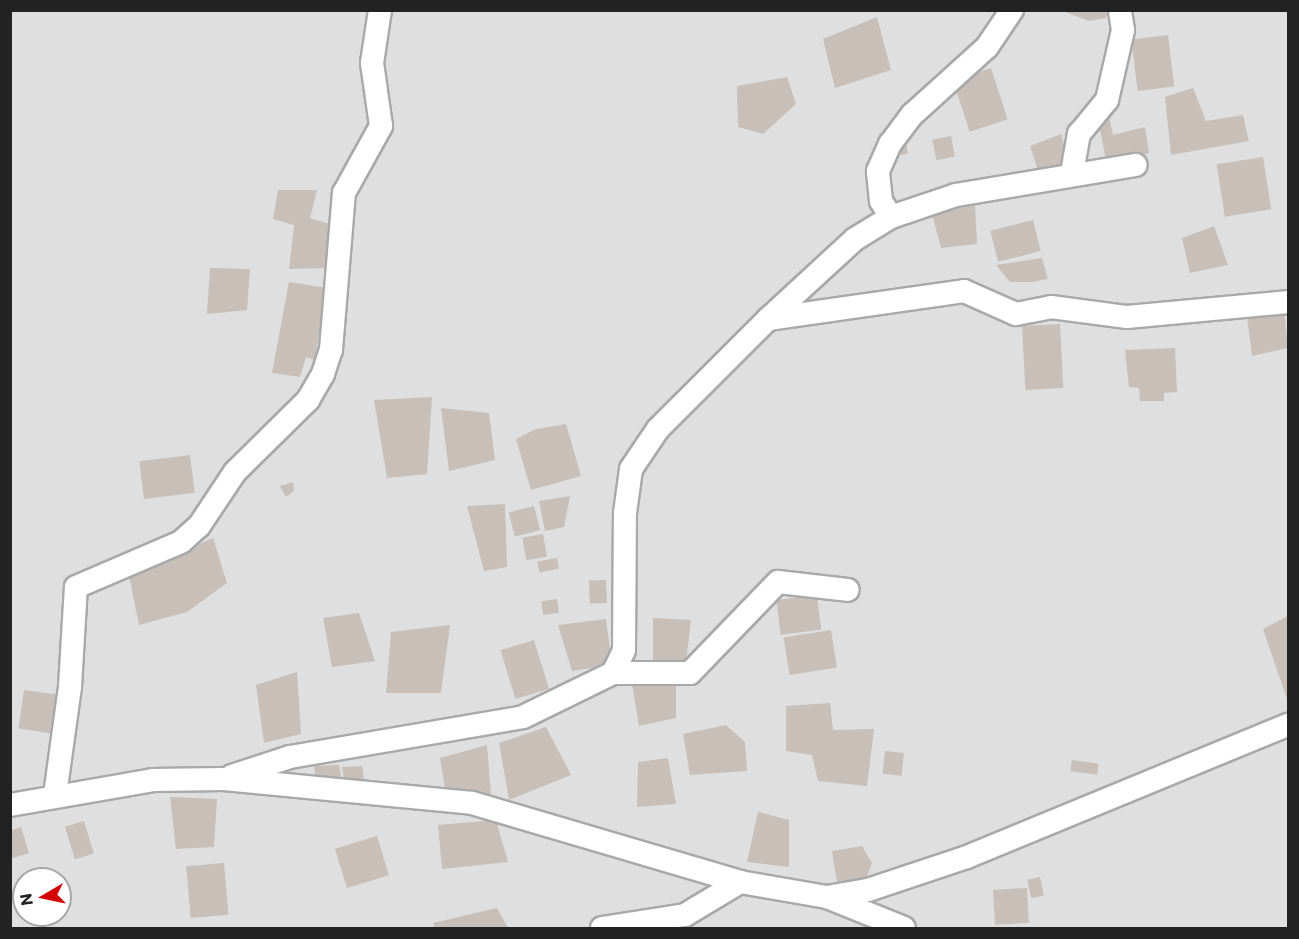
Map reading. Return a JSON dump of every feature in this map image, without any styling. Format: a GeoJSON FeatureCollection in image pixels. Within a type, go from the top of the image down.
{"type":"FeatureCollection","features":[{"type":"Feature","properties":{"kind":"street"},"geometry":{"type":"LineString","coordinates":[[55,795],[70,687],[76,587],[181,542],[199,526],[235,472],[308,400],[323,374],[331,350],[344,193],[381,126],[372,63],[380,10]]}},
{"type":"Feature","properties":{"kind":"street"},"geometry":{"type":"LineString","coordinates":[[891,217],[881,201],[878,171],[890,144],[913,114],[987,47],[1012,10]]}},
{"type":"Feature","properties":{"kind":"street"},"geometry":{"type":"LineString","coordinates":[[1072,173],[1078,134],[1107,100],[1123,30],[1120,10]]}},
{"type":"Feature","properties":{"kind":"street"},"geometry":{"type":"LineString","coordinates":[[613,673],[624,650],[625,513],[631,470],[658,429],[768,319],[855,239],[891,217],[956,195],[1072,173],[1136,165]]}},
{"type":"Feature","properties":{"kind":"street"},"geometry":{"type":"LineString","coordinates":[[768,319],[964,291],[1016,314],[1051,307],[1138,316],[1288,302]]}},
{"type":"Feature","properties":{"kind":"street"},"geometry":{"type":"LineString","coordinates":[[224,778],[290,757],[523,717],[613,673],[690,673],[778,582],[848,590]]}},
{"type":"Feature","properties":{"kind":"street"},"geometry":{"type":"LineString","coordinates":[[827,897],[868,891],[967,857],[1288,725]]}},
{"type":"Feature","properties":{"kind":"street"},"geometry":{"type":"LineString","coordinates":[[10,805],[55,795],[153,780],[224,778],[472,803],[740,882],[827,897],[904,928]]}},
{"type":"Feature","properties":{"kind":"street"},"geometry":{"type":"LineString","coordinates":[[602,928],[685,915],[740,882]]}},
{"type":"Feature","properties":{"kind":"shaded area"},"geometry":{"type":"Polygon","coordinates":[[[10,11],[1288,11],[1288,928],[11,928],[10,11]]]}},
{"type":"Feature","properties":{"kind":"building"},"geometry":{"type":"Polygon","coordinates":[[[1060,10],[1109,10],[1106,18],[1089,21],[1060,10]]]}},
{"type":"Feature","properties":{"kind":"building"},"geometry":{"type":"Polygon","coordinates":[[[877,17],[891,70],[835,88],[823,39],[877,17]]]}},
{"type":"Feature","properties":{"kind":"building"},"geometry":{"type":"Polygon","coordinates":[[[1168,35],[1174,87],[1138,91],[1131,40],[1168,35]]]}},
{"type":"Feature","properties":{"kind":"building"},"geometry":{"type":"Polygon","coordinates":[[[991,68],[1008,119],[970,132],[953,80],[991,68]]]}},
{"type":"Feature","properties":{"kind":"building"},"geometry":{"type":"Polygon","coordinates":[[[787,77],[796,104],[763,134],[738,127],[737,86],[787,77]]]}},
{"type":"Feature","properties":{"kind":"building"},"geometry":{"type":"Polygon","coordinates":[[[1193,88],[1206,121],[1243,115],[1249,141],[1171,155],[1165,97],[1193,88]]]}},
{"type":"Feature","properties":{"kind":"building"},"geometry":{"type":"Polygon","coordinates":[[[1108,111],[1113,135],[1145,127],[1149,153],[1107,165],[1098,119],[1108,111]]]}},
{"type":"Feature","properties":{"kind":"building"},"geometry":{"type":"Polygon","coordinates":[[[1061,134],[1069,166],[1039,174],[1030,146],[1061,134]]]}},
{"type":"Feature","properties":{"kind":"building"},"geometry":{"type":"Polygon","coordinates":[[[951,136],[955,157],[936,160],[932,140],[951,136]]]}},
{"type":"Feature","properties":{"kind":"building"},"geometry":{"type":"Polygon","coordinates":[[[906,143],[908,154],[901,155],[899,144],[906,143]]]}},
{"type":"Feature","properties":{"kind":"building"},"geometry":{"type":"Polygon","coordinates":[[[1263,157],[1271,209],[1225,217],[1217,164],[1263,157]]]}},
{"type":"Feature","properties":{"kind":"building"},"geometry":{"type":"Polygon","coordinates":[[[278,190],[317,190],[310,218],[330,224],[325,268],[289,269],[294,225],[273,219],[278,190]]]}},
{"type":"Feature","properties":{"kind":"building"},"geometry":{"type":"Polygon","coordinates":[[[975,205],[977,244],[941,248],[932,214],[975,205]]]}},
{"type":"Feature","properties":{"kind":"building"},"geometry":{"type":"Polygon","coordinates":[[[1033,220],[1041,251],[998,262],[990,231],[1033,220]]]}},
{"type":"Feature","properties":{"kind":"building"},"geometry":{"type":"Polygon","coordinates":[[[1214,226],[1228,265],[1190,273],[1182,238],[1214,226]]]}},
{"type":"Feature","properties":{"kind":"building"},"geometry":{"type":"Polygon","coordinates":[[[1042,258],[1048,279],[1033,282],[1010,282],[996,265],[1042,258]]]}},
{"type":"Feature","properties":{"kind":"building"},"geometry":{"type":"Polygon","coordinates":[[[210,268],[250,269],[247,310],[207,314],[210,268]]]}},
{"type":"Feature","properties":{"kind":"building"},"geometry":{"type":"Polygon","coordinates":[[[289,282],[326,288],[315,360],[306,357],[300,377],[272,373],[289,282]]]}},
{"type":"Feature","properties":{"kind":"building"},"geometry":{"type":"Polygon","coordinates":[[[1284,310],[1288,348],[1252,356],[1247,317],[1284,310]]]}},
{"type":"Feature","properties":{"kind":"building"},"geometry":{"type":"Polygon","coordinates":[[[1060,324],[1063,388],[1025,390],[1022,326],[1060,324]]]}},
{"type":"Feature","properties":{"kind":"building"},"geometry":{"type":"Polygon","coordinates":[[[1175,348],[1177,392],[1164,393],[1164,401],[1140,401],[1139,388],[1129,387],[1125,350],[1175,348]]]}},
{"type":"Feature","properties":{"kind":"building"},"geometry":{"type":"Polygon","coordinates":[[[432,397],[427,474],[387,478],[374,400],[432,397]]]}},
{"type":"Feature","properties":{"kind":"building"},"geometry":{"type":"Polygon","coordinates":[[[441,408],[489,413],[495,460],[449,471],[441,408]]]}},
{"type":"Feature","properties":{"kind":"building"},"geometry":{"type":"Polygon","coordinates":[[[566,424],[581,476],[531,490],[516,439],[536,429],[566,424]]]}},
{"type":"Feature","properties":{"kind":"building"},"geometry":{"type":"Polygon","coordinates":[[[190,455],[195,493],[144,499],[139,461],[190,455]]]}},
{"type":"Feature","properties":{"kind":"building"},"geometry":{"type":"Polygon","coordinates":[[[293,482],[294,491],[286,497],[280,486],[293,482]]]}},
{"type":"Feature","properties":{"kind":"building"},"geometry":{"type":"Polygon","coordinates":[[[570,496],[564,527],[545,531],[539,501],[570,496]]]}},
{"type":"Feature","properties":{"kind":"building"},"geometry":{"type":"Polygon","coordinates":[[[505,504],[507,567],[484,571],[467,506],[505,504]]]}},
{"type":"Feature","properties":{"kind":"building"},"geometry":{"type":"Polygon","coordinates":[[[534,506],[540,530],[515,537],[509,512],[534,506]]]}},
{"type":"Feature","properties":{"kind":"building"},"geometry":{"type":"Polygon","coordinates":[[[543,534],[547,557],[526,560],[522,538],[543,534]]]}},
{"type":"Feature","properties":{"kind":"building"},"geometry":{"type":"Polygon","coordinates":[[[213,538],[227,583],[187,612],[139,625],[129,576],[213,538]]]}},
{"type":"Feature","properties":{"kind":"building"},"geometry":{"type":"Polygon","coordinates":[[[557,558],[559,569],[539,572],[537,561],[557,558]]]}},
{"type":"Feature","properties":{"kind":"building"},"geometry":{"type":"Polygon","coordinates":[[[606,580],[607,603],[590,604],[589,581],[606,580]]]}},
{"type":"Feature","properties":{"kind":"building"},"geometry":{"type":"Polygon","coordinates":[[[817,595],[821,630],[781,635],[776,600],[817,595]]]}},
{"type":"Feature","properties":{"kind":"building"},"geometry":{"type":"Polygon","coordinates":[[[557,599],[559,613],[543,615],[541,601],[557,599]]]}},
{"type":"Feature","properties":{"kind":"building"},"geometry":{"type":"Polygon","coordinates":[[[359,613],[375,661],[332,667],[323,618],[359,613]]]}},
{"type":"Feature","properties":{"kind":"building"},"geometry":{"type":"Polygon","coordinates":[[[1288,616],[1288,702],[1263,629],[1288,616]]]}},
{"type":"Feature","properties":{"kind":"building"},"geometry":{"type":"Polygon","coordinates":[[[653,618],[691,620],[686,663],[653,662],[653,618]]]}},
{"type":"Feature","properties":{"kind":"building"},"geometry":{"type":"Polygon","coordinates":[[[606,619],[612,665],[572,671],[558,625],[606,619]]]}},
{"type":"Feature","properties":{"kind":"building"},"geometry":{"type":"Polygon","coordinates":[[[450,625],[441,693],[386,693],[391,632],[450,625]]]}},
{"type":"Feature","properties":{"kind":"building"},"geometry":{"type":"Polygon","coordinates":[[[831,630],[837,668],[790,675],[784,638],[831,630]]]}},
{"type":"Feature","properties":{"kind":"building"},"geometry":{"type":"Polygon","coordinates":[[[534,640],[549,689],[515,699],[501,650],[534,640]]]}},
{"type":"Feature","properties":{"kind":"building"},"geometry":{"type":"Polygon","coordinates":[[[297,672],[301,734],[264,743],[256,685],[297,672]]]}},
{"type":"Feature","properties":{"kind":"building"},"geometry":{"type":"Polygon","coordinates":[[[676,676],[676,718],[639,726],[632,684],[676,676]]]}},
{"type":"Feature","properties":{"kind":"building"},"geometry":{"type":"Polygon","coordinates":[[[24,690],[60,695],[54,734],[19,729],[24,690]]]}},
{"type":"Feature","properties":{"kind":"building"},"geometry":{"type":"Polygon","coordinates":[[[830,703],[833,730],[874,729],[867,786],[818,781],[812,755],[786,751],[786,706],[830,703]]]}},
{"type":"Feature","properties":{"kind":"building"},"geometry":{"type":"Polygon","coordinates":[[[726,725],[745,742],[747,771],[690,775],[683,734],[726,725]]]}},
{"type":"Feature","properties":{"kind":"building"},"geometry":{"type":"Polygon","coordinates":[[[546,727],[571,775],[509,800],[499,743],[546,727]]]}},
{"type":"Feature","properties":{"kind":"building"},"geometry":{"type":"Polygon","coordinates":[[[487,745],[491,795],[446,795],[440,758],[487,745]]]}},
{"type":"Feature","properties":{"kind":"building"},"geometry":{"type":"Polygon","coordinates":[[[885,751],[904,753],[901,776],[883,774],[885,751]]]}},
{"type":"Feature","properties":{"kind":"building"},"geometry":{"type":"Polygon","coordinates":[[[668,758],[676,804],[637,807],[638,762],[668,758]]]}},
{"type":"Feature","properties":{"kind":"building"},"geometry":{"type":"Polygon","coordinates":[[[1072,760],[1099,764],[1097,775],[1070,771],[1072,760]]]}},
{"type":"Feature","properties":{"kind":"building"},"geometry":{"type":"Polygon","coordinates":[[[339,765],[342,781],[316,780],[314,766],[339,765]]]}},
{"type":"Feature","properties":{"kind":"building"},"geometry":{"type":"Polygon","coordinates":[[[362,766],[365,787],[345,786],[342,767],[362,766]]]}},
{"type":"Feature","properties":{"kind":"building"},"geometry":{"type":"Polygon","coordinates":[[[170,797],[217,799],[214,847],[176,849],[170,797]]]}},
{"type":"Feature","properties":{"kind":"building"},"geometry":{"type":"Polygon","coordinates":[[[758,812],[789,820],[789,867],[747,862],[758,812]]]}},
{"type":"Feature","properties":{"kind":"building"},"geometry":{"type":"Polygon","coordinates":[[[496,820],[508,862],[442,869],[438,825],[496,820]]]}},
{"type":"Feature","properties":{"kind":"building"},"geometry":{"type":"Polygon","coordinates":[[[84,821],[94,854],[75,859],[65,827],[84,821]]]}},
{"type":"Feature","properties":{"kind":"building"},"geometry":{"type":"Polygon","coordinates":[[[21,827],[29,853],[10,859],[10,831],[21,827]]]}},
{"type":"Feature","properties":{"kind":"building"},"geometry":{"type":"Polygon","coordinates":[[[377,836],[389,875],[347,888],[335,849],[377,836]]]}},
{"type":"Feature","properties":{"kind":"building"},"geometry":{"type":"Polygon","coordinates":[[[862,846],[872,863],[864,884],[837,882],[832,851],[862,846]]]}},
{"type":"Feature","properties":{"kind":"building"},"geometry":{"type":"Polygon","coordinates":[[[224,863],[229,915],[191,918],[186,866],[224,863]]]}},
{"type":"Feature","properties":{"kind":"building"},"geometry":{"type":"Polygon","coordinates":[[[1040,877],[1044,896],[1031,898],[1027,880],[1040,877]]]}},
{"type":"Feature","properties":{"kind":"building"},"geometry":{"type":"Polygon","coordinates":[[[1027,888],[1029,923],[995,925],[993,890],[1027,888]]]}},
{"type":"Feature","properties":{"kind":"building"},"geometry":{"type":"Polygon","coordinates":[[[497,908],[508,928],[435,928],[433,923],[497,908]]]}}]}
